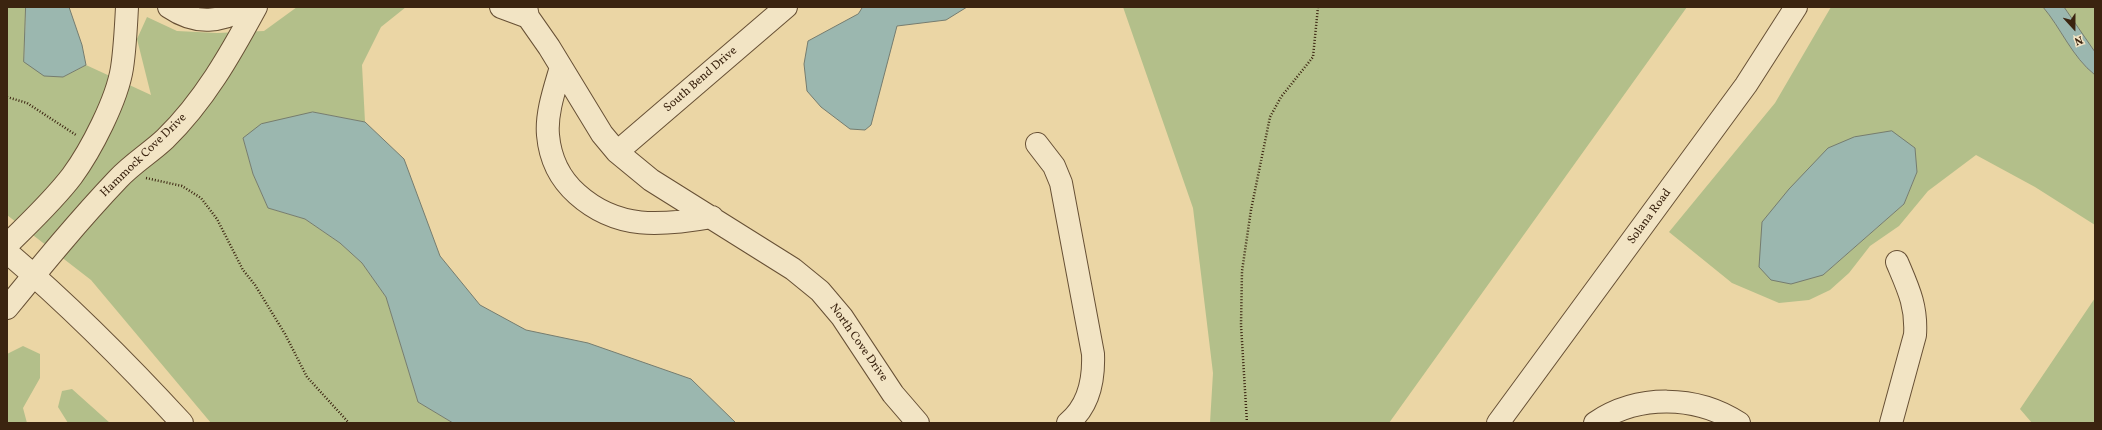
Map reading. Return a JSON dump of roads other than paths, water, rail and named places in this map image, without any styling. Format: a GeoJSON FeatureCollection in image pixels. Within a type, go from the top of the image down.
{"type":"FeatureCollection","features":[{"type":"Feature","properties":{"kind":"street"},"geometry":{"type":"LineString","coordinates":[[7,245],[52,200],[72,176],[90,147],[102,123],[121,69],[126,7]]}},
{"type":"Feature","properties":{"kind":"street"},"geometry":{"type":"LineString","coordinates":[[169,7],[183,17],[198,20],[214,20],[236,14],[249,7]]}},
{"type":"Feature","properties":{"kind":"street","name":"Hammock Cove Drive"},"geometry":{"type":"LineString","coordinates":[[7,308],[72,230],[126,171],[164,140],[190,112],[217,75],[256,7]]}},
{"type":"Feature","properties":{"kind":"street","name":"North Cove Drive"},"geometry":{"type":"LineString","coordinates":[[502,7],[527,12],[602,134],[617,152],[651,180],[793,269],[820,291],[842,317],[893,394],[918,423]]}},
{"type":"Feature","properties":{"kind":"street","name":"South Bend Drive"},"geometry":{"type":"LineString","coordinates":[[617,152],[786,7]]}},
{"type":"Feature","properties":{"kind":"street","name":"Solana Road"},"geometry":{"type":"LineString","coordinates":[[1498,423],[1746,85],[1796,7]]}},
{"type":"Feature","properties":{"kind":"street"},"geometry":{"type":"LineString","coordinates":[[561,67],[548,119],[547,134],[554,164],[568,186],[585,201],[604,213],[619,219],[642,223],[664,224],[712,217]]}},
{"type":"Feature","properties":{"kind":"street"},"geometry":{"type":"LineString","coordinates":[[1037,144],[1054,166],[1061,183],[1093,354],[1094,371],[1091,387],[1084,402],[1071,422]]}},
{"type":"Feature","properties":{"kind":"street"},"geometry":{"type":"LineString","coordinates":[[7,252],[71,308],[130,366],[182,423]]}},
{"type":"Feature","properties":{"kind":"street"},"geometry":{"type":"LineString","coordinates":[[1891,423],[1915,335],[1916,321],[1914,306],[1896,262]]}},
{"type":"Feature","properties":{"kind":"street"},"geometry":{"type":"LineString","coordinates":[[1594,423],[1617,411],[1656,401],[1678,401],[1710,408],[1739,423]]}},
{"type":"Feature","properties":{"kind":"water"},"geometry":{"type":"Polygon","coordinates":[[[26,7],[69,7],[82,45],[86,65],[63,77],[44,76],[24,62],[26,7]]]}},
{"type":"Feature","properties":{"kind":"water"},"geometry":{"type":"Polygon","coordinates":[[[863,7],[967,7],[946,20],[897,26],[871,125],[865,130],[850,129],[821,107],[807,91],[804,64],[808,41],[858,14],[863,7]]]}},
{"type":"Feature","properties":{"kind":"water"},"geometry":{"type":"Polygon","coordinates":[[[2043,7],[2064,7],[2095,52],[2095,75],[2073,51],[2043,7]]]}},
{"type":"Feature","properties":{"kind":"water"},"geometry":{"type":"Polygon","coordinates":[[[313,112],[365,122],[404,159],[440,256],[480,305],[526,330],[588,343],[691,379],[736,423],[453,423],[418,402],[386,297],[362,263],[340,243],[305,219],[268,208],[253,174],[243,138],[261,124],[313,112]]]}},
{"type":"Feature","properties":{"kind":"water"},"geometry":{"type":"Polygon","coordinates":[[[1892,131],[1915,148],[1917,172],[1904,204],[1823,275],[1791,284],[1771,280],[1759,267],[1762,222],[1789,189],[1828,148],[1854,137],[1892,131]]]}}]}
